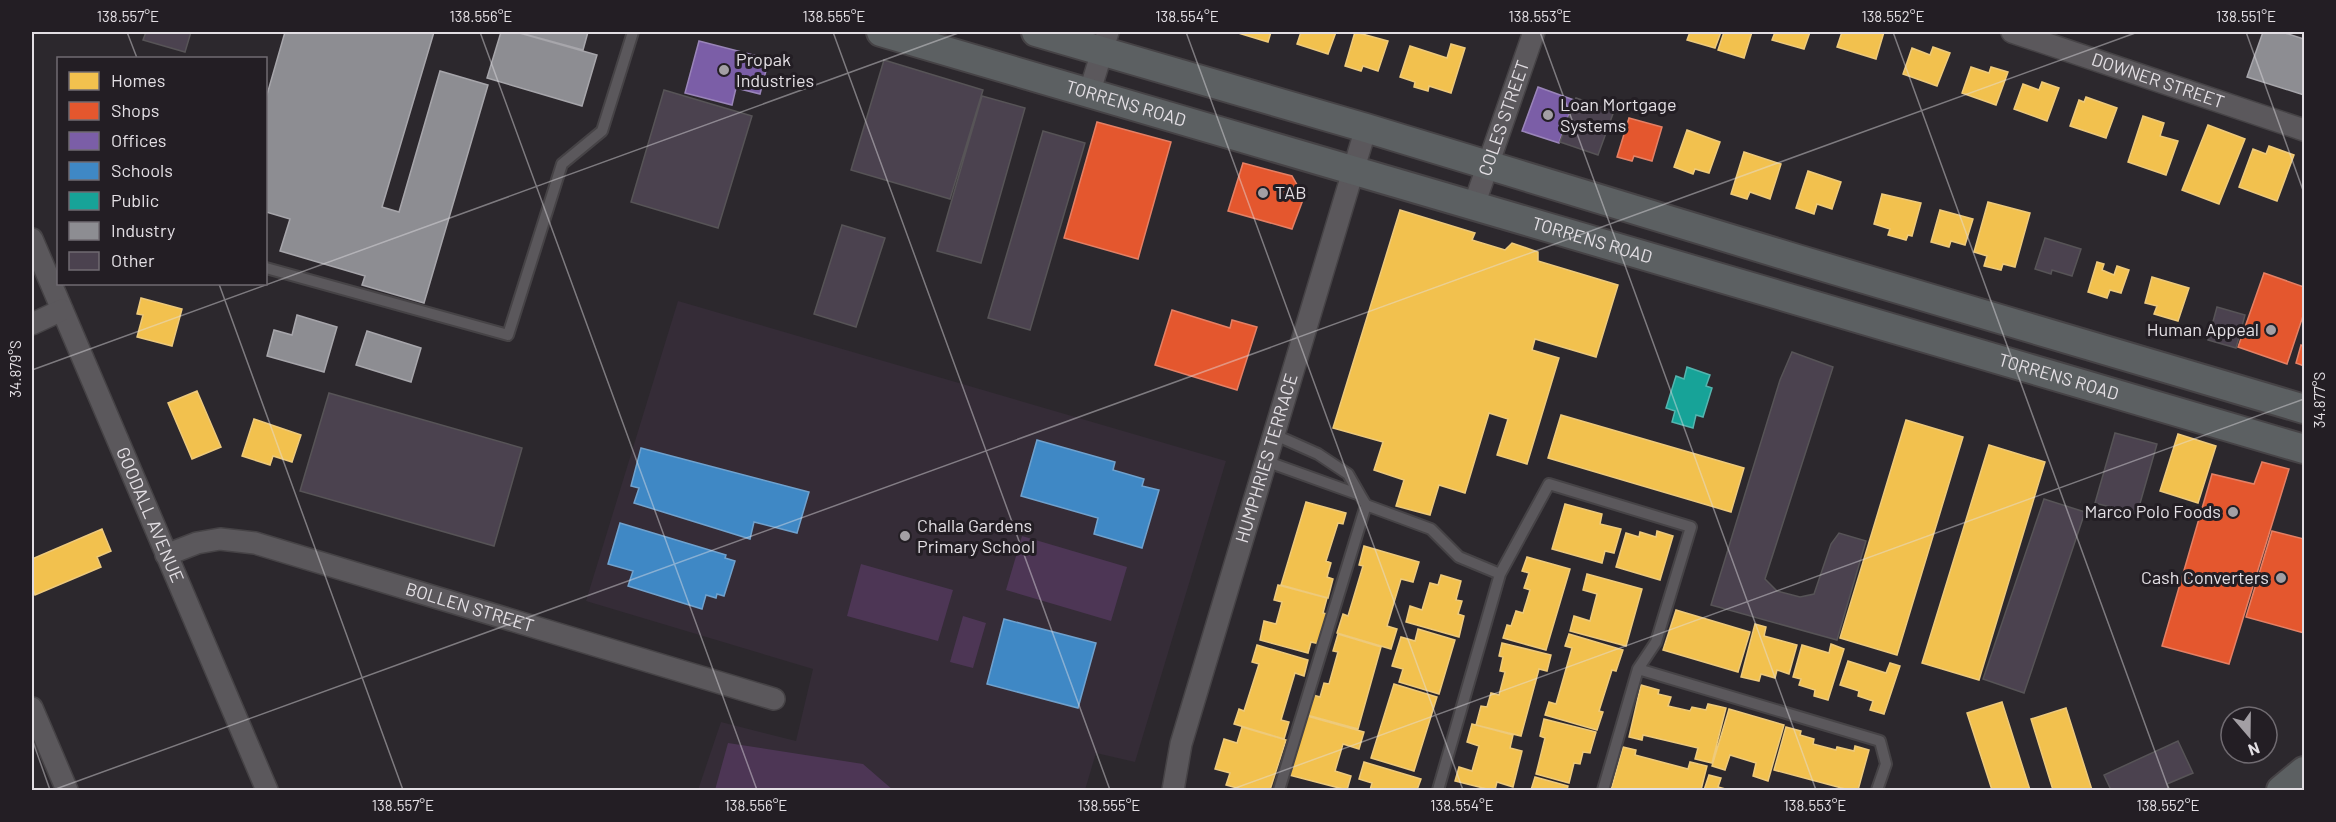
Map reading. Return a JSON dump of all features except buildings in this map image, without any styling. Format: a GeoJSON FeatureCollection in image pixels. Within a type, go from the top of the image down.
{"type":"FeatureCollection","features":[{"type":"Feature","properties":{"kind":"main road","name":"TORRENS ROAD"},"geometry":{"type":"LineString","coordinates":[[881,32],[2304,449]]}},
{"type":"Feature","properties":{"kind":"main road"},"geometry":{"type":"LineString","coordinates":[[1036,32],[1104,41],[1365,128],[2304,409]]}},
{"type":"Feature","properties":{"kind":"main road"},"geometry":{"type":"LineString","coordinates":[[1784,296],[1797,259]]}},
{"type":"Feature","properties":{"kind":"main road"},"geometry":{"type":"LineString","coordinates":[[2281,790],[2304,771]]}},
{"type":"Feature","properties":{"kind":"street","name":"COLES STREET"},"geometry":{"type":"LineString","coordinates":[[1474,205],[1534,32]]}},
{"type":"Feature","properties":{"kind":"street","name":"DOWNER STREET"},"geometry":{"type":"LineString","coordinates":[[2012,32],[2304,130]]}},
{"type":"Feature","properties":{"kind":"street"},"geometry":{"type":"LineString","coordinates":[[1089,93],[1104,41]]}},
{"type":"Feature","properties":{"kind":"street","name":"HUMPHRIES TERRACE"},"geometry":{"type":"LineString","coordinates":[[1173,790],[1181,744],[1365,128]]}},
{"type":"Feature","properties":{"kind":"street","name":"GOODALL AVENUE"},"geometry":{"type":"LineString","coordinates":[[32,239],[267,790]]}},
{"type":"Feature","properties":{"kind":"street"},"geometry":{"type":"LineString","coordinates":[[32,324],[62,310]]}},
{"type":"Feature","properties":{"kind":"street","name":"BOLLEN STREET"},"geometry":{"type":"LineString","coordinates":[[166,555],[197,543],[220,539],[255,543],[774,699]]}},
{"type":"Feature","properties":{"kind":"street"},"geometry":{"type":"LineString","coordinates":[[32,708],[67,790]]}},
{"type":"Feature","properties":{"kind":"lane"},"geometry":{"type":"LineString","coordinates":[[267,268],[508,335],[562,164],[602,131],[633,32]]}},
{"type":"Feature","properties":{"kind":"lane"},"geometry":{"type":"LineString","coordinates":[[1273,434],[1318,454],[1348,474],[1366,505],[1431,529],[1459,557],[1500,574]]}},
{"type":"Feature","properties":{"kind":"lane"},"geometry":{"type":"LineString","coordinates":[[1264,461],[1359,495]]}},
{"type":"Feature","properties":{"kind":"lane"},"geometry":{"type":"LineString","coordinates":[[1438,790],[1500,574],[1549,484],[1691,527],[1656,642],[1638,669],[1603,790]]}},
{"type":"Feature","properties":{"kind":"lane"},"geometry":{"type":"LineString","coordinates":[[1279,790],[1366,505]]}},
{"type":"Feature","properties":{"kind":"lane"},"geometry":{"type":"LineString","coordinates":[[1638,669],[1880,741],[1886,764],[1877,790]]}},
{"type":"Feature","properties":{"kind":"shaded area","name":"Challa Gardens Primary School"},"geometry":{"type":"Polygon","coordinates":[[[678,301],[1226,461],[1135,762],[1096,753],[1085,790],[698,790],[721,722],[796,741],[813,669],[586,601],[678,301]]]}},
{"type":"Feature","properties":{"kind":"shaded area"},"geometry":{"type":"Polygon","coordinates":[[[1022,536],[1127,567],[1111,621],[1006,590],[1022,536]]]}},
{"type":"Feature","properties":{"kind":"shaded area"},"geometry":{"type":"Polygon","coordinates":[[[861,564],[953,590],[938,641],[847,616],[861,564]]]}},
{"type":"Feature","properties":{"kind":"shaded area"},"geometry":{"type":"Polygon","coordinates":[[[963,616],[986,623],[973,668],[950,662],[963,616]]]}},
{"type":"Feature","properties":{"kind":"shaded area"},"geometry":{"type":"Polygon","coordinates":[[[728,743],[863,764],[893,790],[715,790],[728,743]]]}},
{"type":"Feature","properties":{"kind":"place","name":"Propak Industries"},"geometry":{"type":"Point","coordinates":[724,70]}},
{"type":"Feature","properties":{"kind":"place","name":"Loan Mortgage Systems"},"geometry":{"type":"Point","coordinates":[1548,115]}},
{"type":"Feature","properties":{"kind":"place","name":"TAB"},"geometry":{"type":"Point","coordinates":[1263,193]}},
{"type":"Feature","properties":{"kind":"place","name":"Human Appeal"},"geometry":{"type":"Point","coordinates":[2271,330]}},
{"type":"Feature","properties":{"kind":"place","name":"Marco Polo Foods"},"geometry":{"type":"Point","coordinates":[2233,512]}},
{"type":"Feature","properties":{"kind":"place","name":"Challa Gardens Primary School"},"geometry":{"type":"Point","coordinates":[905,536]}},
{"type":"Feature","properties":{"kind":"place","name":"Cash Converters"},"geometry":{"type":"Point","coordinates":[2281,578]}}]}
